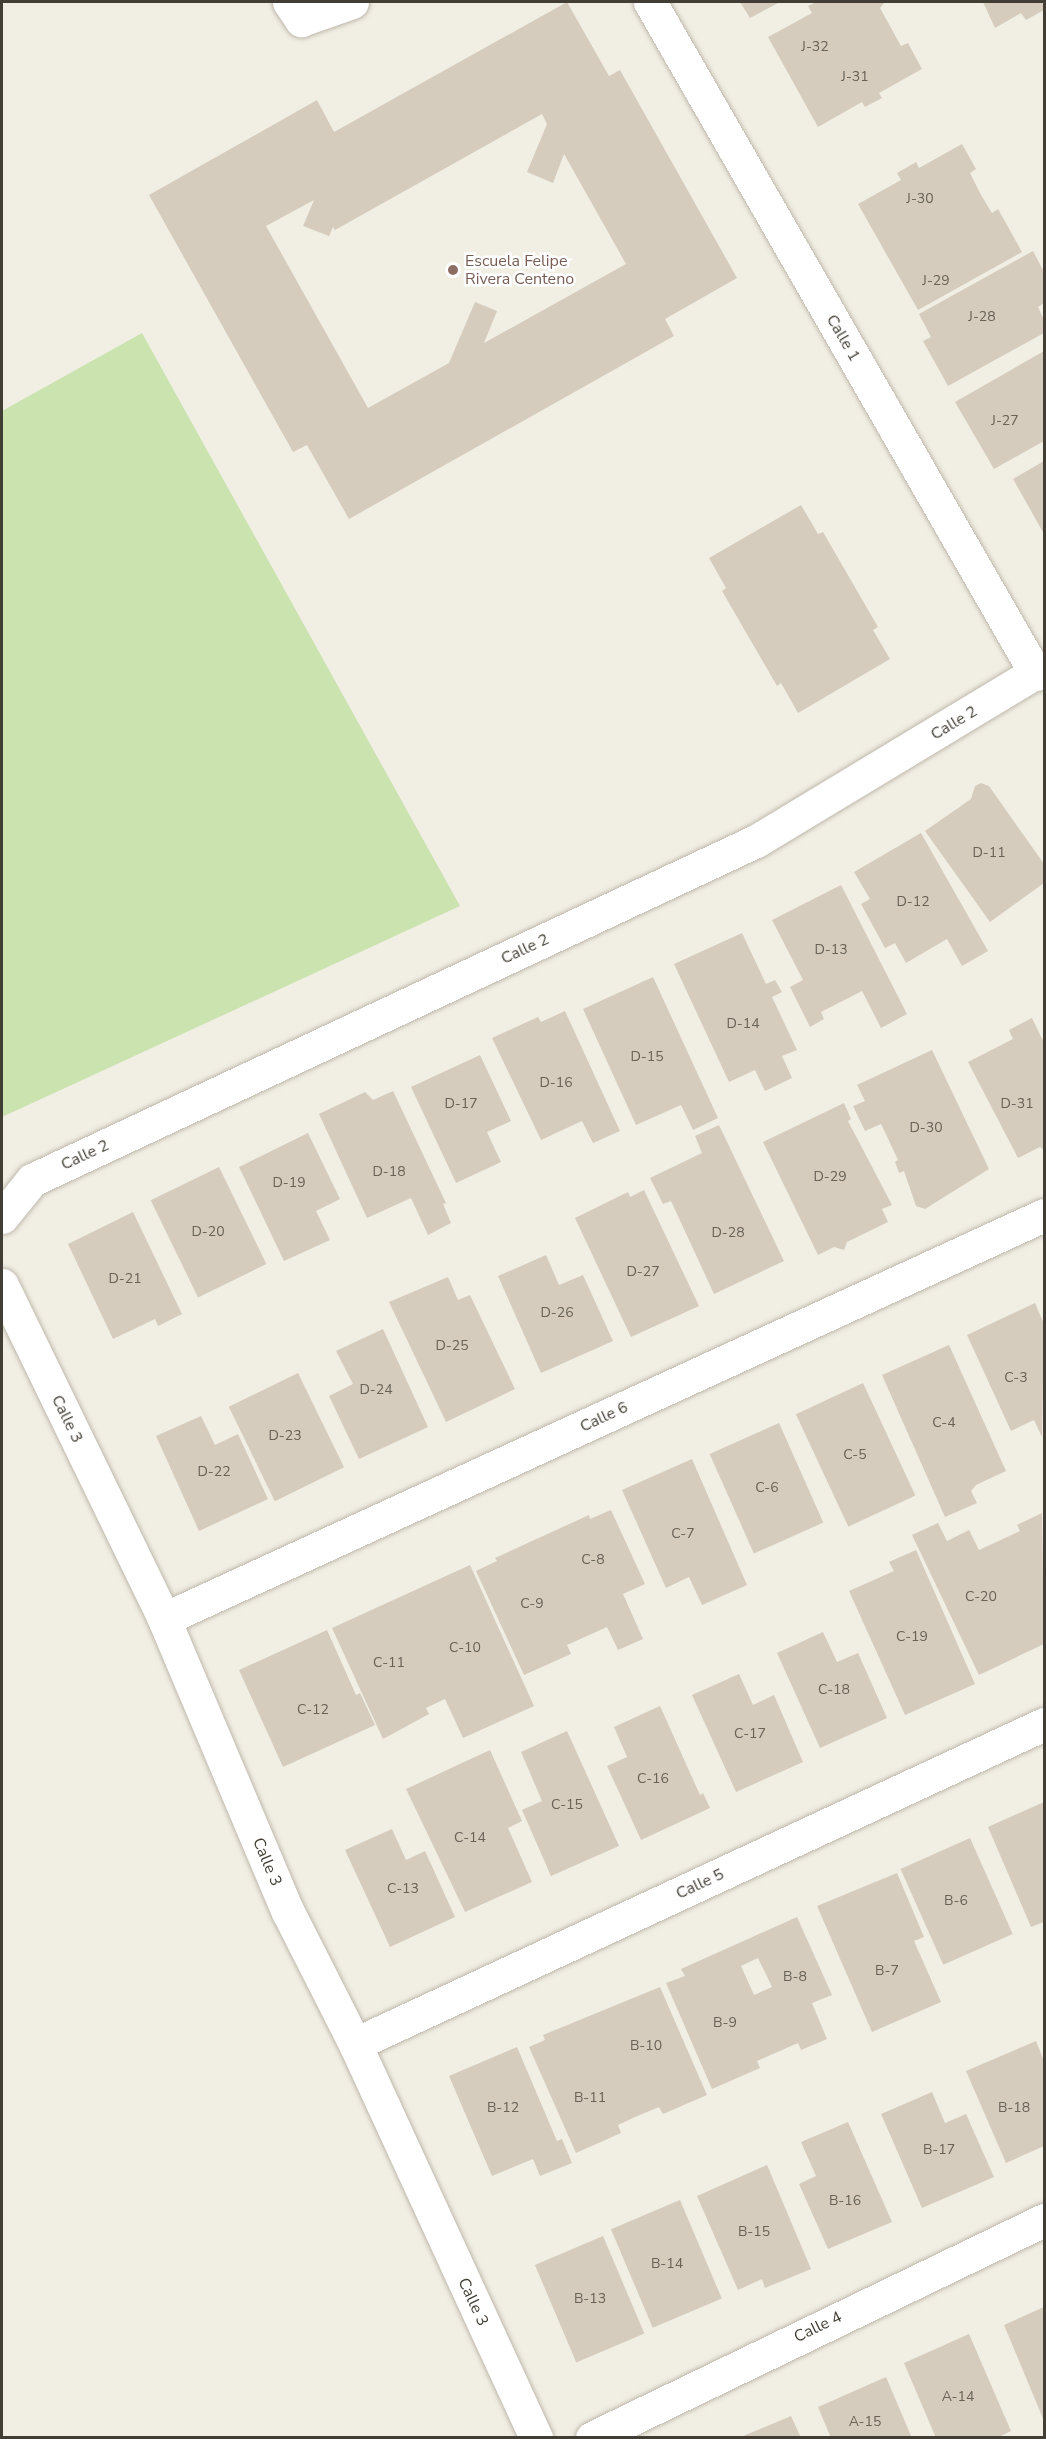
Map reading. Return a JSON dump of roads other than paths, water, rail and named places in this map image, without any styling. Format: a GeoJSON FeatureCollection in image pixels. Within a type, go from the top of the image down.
{"type":"FeatureCollection","features":[{"type":"Feature","properties":{"kind":"street"},"geometry":{"type":"LineString","coordinates":[[289,2],[301,20],[352,2]]}},
{"type":"Feature","properties":{"kind":"street","name":"Calle 1"},"geometry":{"type":"LineString","coordinates":[[650,2],[1040,671]]}},
{"type":"Feature","properties":{"kind":"street","name":"Calle 2"},"geometry":{"type":"LineString","coordinates":[[2,1216],[32,1180],[756,841],[1040,671]]}},
{"type":"Feature","properties":{"kind":"street","name":"Calle 6"},"geometry":{"type":"LineString","coordinates":[[164,1619],[1044,1215]]}},
{"type":"Feature","properties":{"kind":"street","name":"Calle 3"},"geometry":{"type":"LineString","coordinates":[[2,1285],[164,1619],[288,1912],[355,2044],[536,2438]]}},
{"type":"Feature","properties":{"kind":"street","name":"Calle 5"},"geometry":{"type":"LineString","coordinates":[[355,2044],[1044,1724]]}},
{"type":"Feature","properties":{"kind":"street","name":"Calle 4"},"geometry":{"type":"LineString","coordinates":[[592,2438],[1044,2220]]}},
{"type":"Feature","properties":{"kind":"place","name":"Escuela Felipe Rivera Centeno"},"geometry":{"type":"Point","coordinates":[453,270]}}]}
